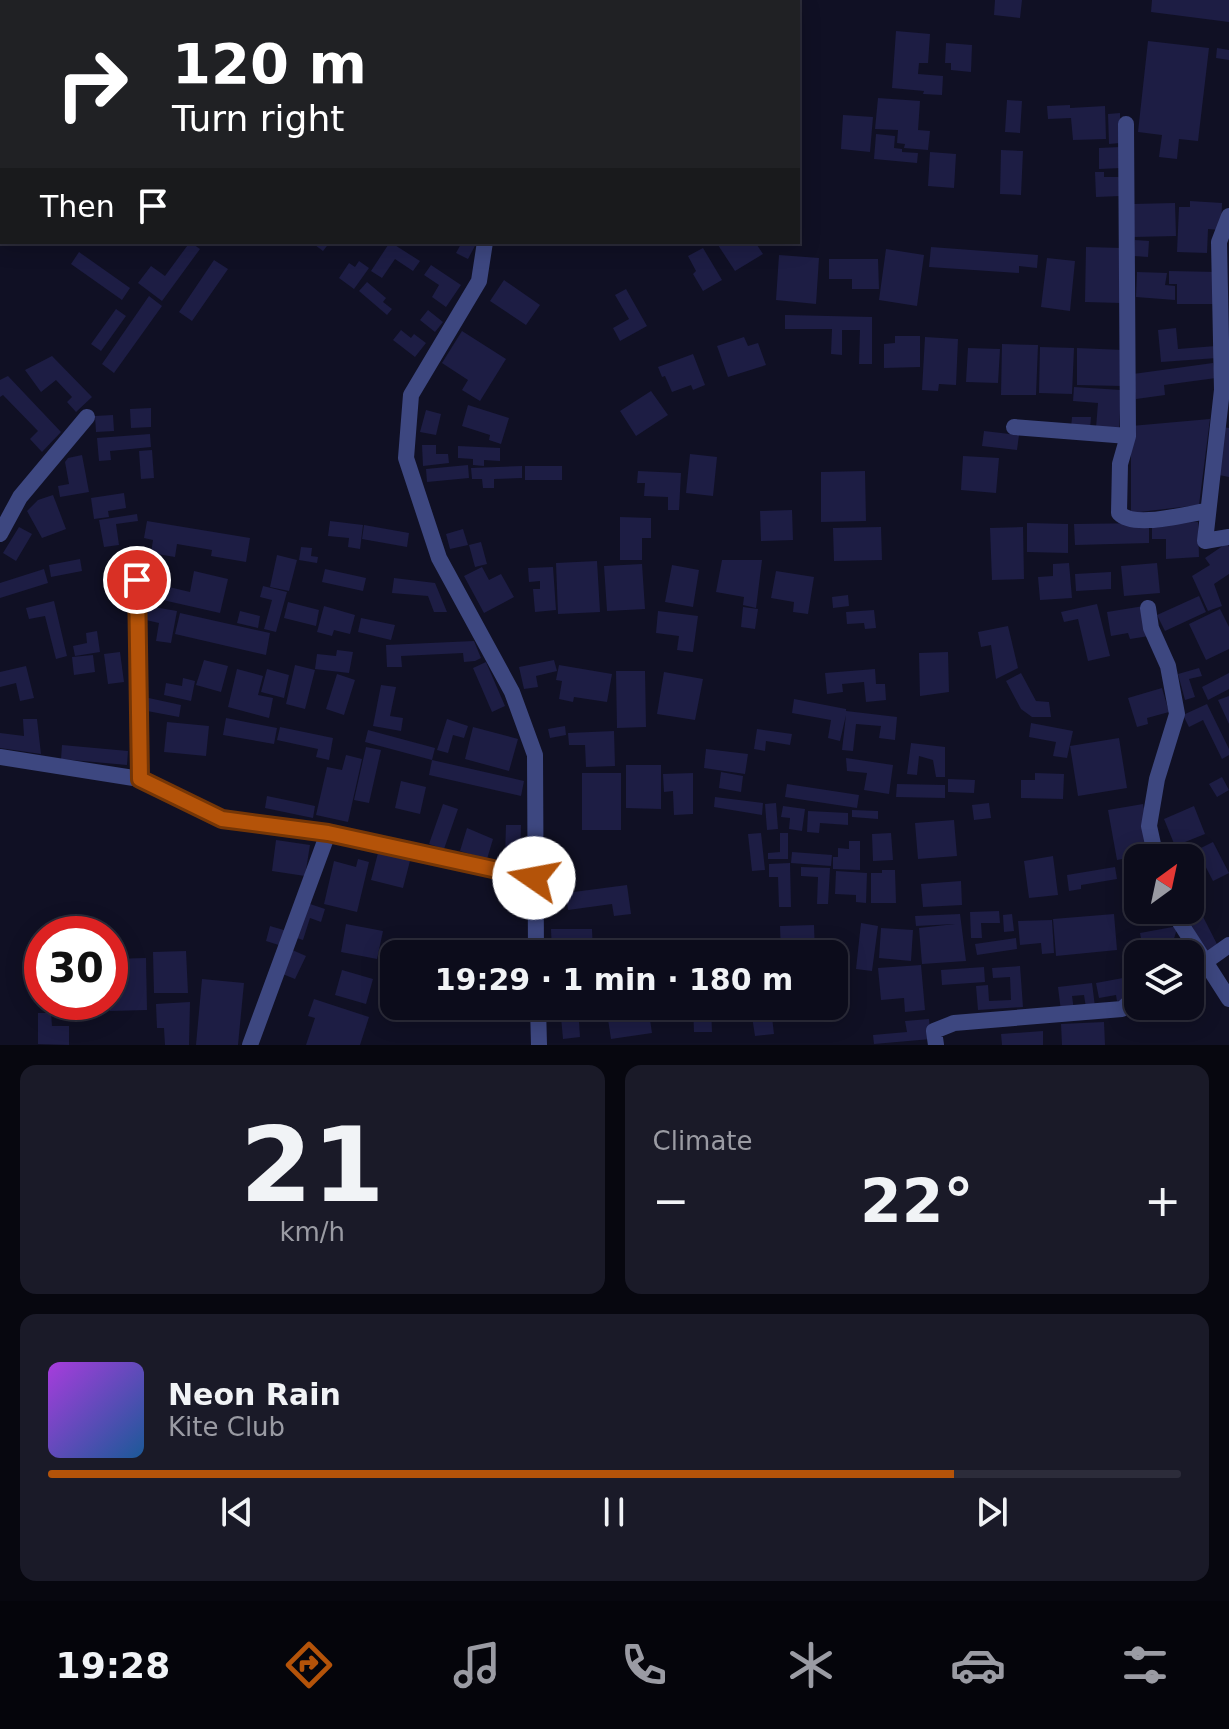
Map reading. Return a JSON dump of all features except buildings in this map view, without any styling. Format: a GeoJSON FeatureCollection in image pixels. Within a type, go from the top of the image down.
{"type":"FeatureCollection","features":[{"type":"Feature","properties":{"kind":"street"},"geometry":{"type":"LineString","coordinates":[[1126,124],[1128,436],[1120,464],[1119,513],[1125,519],[1138,521],[1207,511]]}},
{"type":"Feature","properties":{"kind":"street"},"geometry":{"type":"LineString","coordinates":[[1229,216],[1219,242],[1222,390],[1205,541],[1229,537]]}},
{"type":"Feature","properties":{"kind":"street"},"geometry":{"type":"LineString","coordinates":[[485,244],[479,281],[411,395],[406,458],[439,558],[512,692],[535,755],[536,940]]}},
{"type":"Feature","properties":{"kind":"street"},"geometry":{"type":"LineString","coordinates":[[0,534],[20,497],[87,417]]}},
{"type":"Feature","properties":{"kind":"street"},"geometry":{"type":"LineString","coordinates":[[1014,427],[1128,436]]}},
{"type":"Feature","properties":{"kind":"street"},"geometry":{"type":"LineString","coordinates":[[137,580],[140,779]]}},
{"type":"Feature","properties":{"kind":"street"},"geometry":{"type":"LineString","coordinates":[[1148,608],[1151,628],[1168,666],[1177,714],[1157,779],[1149,826],[1153,844]]}},
{"type":"Feature","properties":{"kind":"street"},"geometry":{"type":"LineString","coordinates":[[0,757],[140,779],[222,819],[328,833],[534,878]]}},
{"type":"Feature","properties":{"kind":"street"},"geometry":{"type":"LineString","coordinates":[[250,1045],[328,833]]}},
{"type":"Feature","properties":{"kind":"street"},"geometry":{"type":"LineString","coordinates":[[1204,960],[1229,945]]}},
{"type":"Feature","properties":{"kind":"street"},"geometry":{"type":"LineString","coordinates":[[1204,972],[1229,999]]}},
{"type":"Feature","properties":{"kind":"street"},"geometry":{"type":"LineString","coordinates":[[936,1045],[934,1031],[954,1023],[1124,1007]]}},
{"type":"Feature","properties":{"kind":"street"},"geometry":{"type":"LineString","coordinates":[[538,1020],[539,1045]]}},
{"type":"Feature","properties":{"kind":"route"},"geometry":{"type":"LineString","coordinates":[[137,580],[140,779],[222,819],[328,833],[534,878]]}}]}
